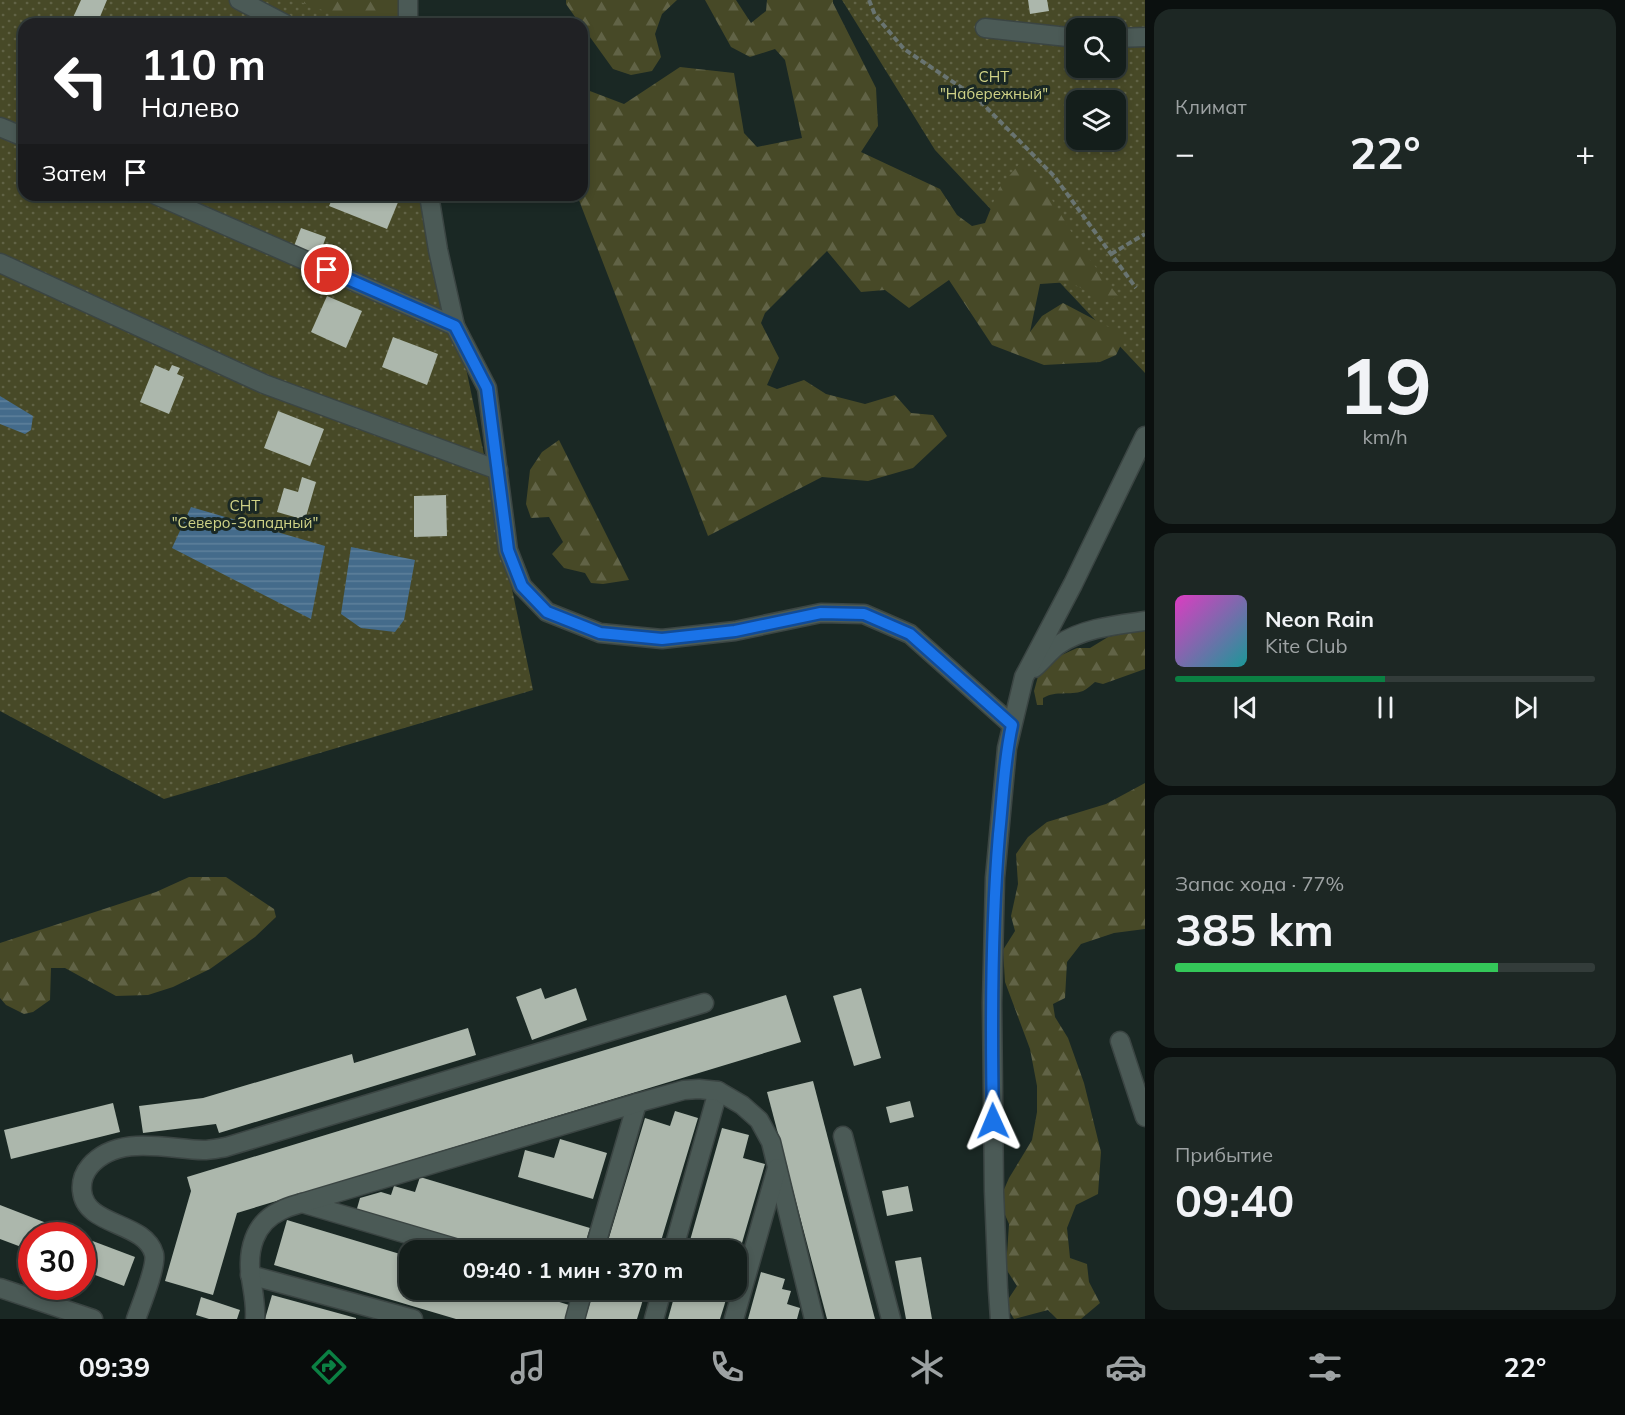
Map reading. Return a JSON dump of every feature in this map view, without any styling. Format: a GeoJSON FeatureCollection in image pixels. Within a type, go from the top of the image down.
{"type":"FeatureCollection","features":[{"type":"Feature","properties":{"kind":"street"},"geometry":{"type":"LineString","coordinates":[[239,0],[274,18]]}},
{"type":"Feature","properties":{"kind":"street"},"geometry":{"type":"LineString","coordinates":[[408,0],[408,18]]}},
{"type":"Feature","properties":{"kind":"street"},"geometry":{"type":"LineString","coordinates":[[985,28],[1066,37]]}},
{"type":"Feature","properties":{"kind":"street"},"geometry":{"type":"LineString","coordinates":[[1126,38],[1145,37]]}},
{"type":"Feature","properties":{"kind":"street"},"geometry":{"type":"LineString","coordinates":[[0,127],[18,134]]}},
{"type":"Feature","properties":{"kind":"street"},"geometry":{"type":"LineString","coordinates":[[170,201],[455,326]]}},
{"type":"Feature","properties":{"kind":"street"},"geometry":{"type":"LineString","coordinates":[[430,201],[455,326],[487,388],[508,550],[522,586],[547,612],[600,633],[662,639],[735,631],[821,613],[864,614],[910,634],[1012,725]]}},
{"type":"Feature","properties":{"kind":"street"},"geometry":{"type":"LineString","coordinates":[[0,263],[264,384],[498,470]]}},
{"type":"Feature","properties":{"kind":"street"},"geometry":{"type":"LineString","coordinates":[[1000,1319],[994,1191],[992,1003],[995,878],[1007,748],[1024,677],[1073,584],[1145,436]]}},
{"type":"Feature","properties":{"kind":"street"},"geometry":{"type":"LineString","coordinates":[[1024,677],[1058,646],[1082,633],[1113,625],[1145,621]]}},
{"type":"Feature","properties":{"kind":"street"},"geometry":{"type":"LineString","coordinates":[[136,1319],[155,1256],[151,1245],[141,1237],[95,1213],[87,1205],[82,1195],[81,1185],[84,1174],[104,1155],[123,1147],[153,1145],[204,1150],[226,1147],[704,1003]]}},
{"type":"Feature","properties":{"kind":"street"},"geometry":{"type":"LineString","coordinates":[[1120,1041],[1145,1117]]}},
{"type":"Feature","properties":{"kind":"street"},"geometry":{"type":"LineString","coordinates":[[255,1319],[256,1303],[250,1275],[251,1245],[261,1226],[278,1211],[637,1103],[684,1090],[699,1089],[718,1091],[742,1104],[759,1120],[771,1142],[814,1319]]}},
{"type":"Feature","properties":{"kind":"street"},"geometry":{"type":"LineString","coordinates":[[676,1240],[718,1091]]}},
{"type":"Feature","properties":{"kind":"street"},"geometry":{"type":"LineString","coordinates":[[597,1240],[637,1103]]}},
{"type":"Feature","properties":{"kind":"street"},"geometry":{"type":"LineString","coordinates":[[843,1136],[891,1319]]}},
{"type":"Feature","properties":{"kind":"street"},"geometry":{"type":"LineString","coordinates":[[734,1319],[777,1167]]}},
{"type":"Feature","properties":{"kind":"street"},"geometry":{"type":"LineString","coordinates":[[302,1203],[428,1240]]}},
{"type":"Feature","properties":{"kind":"street"},"geometry":{"type":"LineString","coordinates":[[250,1275],[413,1319]]}},
{"type":"Feature","properties":{"kind":"street"},"geometry":{"type":"LineString","coordinates":[[0,1288],[93,1319]]}},
{"type":"Feature","properties":{"kind":"street"},"geometry":{"type":"LineString","coordinates":[[575,1319],[580,1300]]}},
{"type":"Feature","properties":{"kind":"street"},"geometry":{"type":"LineString","coordinates":[[654,1319],[659,1300]]}},
{"type":"Feature","properties":{"kind":"path"},"geometry":{"type":"LineString","coordinates":[[869,0],[875,15],[904,48],[977,98],[1054,176],[1136,288]]}},
{"type":"Feature","properties":{"kind":"path"},"geometry":{"type":"LineString","coordinates":[[1112,254],[1145,234]]}},
{"type":"Feature","properties":{"kind":"green space","name":"СНТ \"Северо-Западный\""},"geometry":{"type":"Polygon","coordinates":[[[0,0],[393,0],[393,18],[18,18],[18,201],[431,201],[533,690],[164,799],[0,711],[0,0]]]}},
{"type":"Feature","properties":{"kind":"green space"},"geometry":{"type":"Polygon","coordinates":[[[295,0],[402,0],[403,18],[341,17],[295,0]]]}},
{"type":"Feature","properties":{"kind":"green space"},"geometry":{"type":"Polygon","coordinates":[[[566,0],[677,0],[662,14],[655,34],[661,57],[652,71],[631,75],[613,69],[588,34],[588,18],[576,18],[566,4],[566,0]]]}},
{"type":"Feature","properties":{"kind":"green space"},"geometry":{"type":"Polygon","coordinates":[[[705,0],[736,0],[751,23],[766,11],[767,0],[833,0],[876,88],[878,126],[861,152],[940,189],[957,215],[972,226],[985,223],[999,188],[1021,162],[1036,173],[1081,248],[1118,296],[1106,302],[1070,282],[1040,284],[1030,332],[1042,316],[1063,303],[1120,333],[1123,341],[1116,355],[1100,362],[1044,365],[992,345],[949,280],[909,308],[885,290],[861,292],[827,251],[765,313],[761,323],[779,358],[767,385],[777,389],[804,380],[826,394],[865,404],[895,395],[911,413],[933,415],[947,436],[913,468],[868,481],[822,477],[708,536],[579,201],[588,201],[588,90],[624,104],[680,67],[734,73],[744,133],[757,147],[802,138],[785,60],[775,49],[750,57],[731,47],[705,0]]]}},
{"type":"Feature","properties":{"kind":"green space","name":"СНТ \"Набережный\""},"geometry":{"type":"Polygon","coordinates":[[[842,0],[1145,0],[1145,373],[935,150],[842,0]]]}},
{"type":"Feature","properties":{"kind":"green space"},"geometry":{"type":"Polygon","coordinates":[[[559,440],[629,580],[603,584],[591,583],[585,573],[564,568],[552,554],[563,542],[549,517],[531,518],[526,504],[530,470],[542,452],[559,440]]]}},
{"type":"Feature","properties":{"kind":"green space"},"geometry":{"type":"Polygon","coordinates":[[[1145,629],[1145,669],[1103,684],[1095,682],[1083,691],[1048,696],[1043,698],[1043,705],[1037,705],[1034,691],[1040,669],[1055,658],[1077,648],[1090,648],[1108,637],[1145,629]]]}},
{"type":"Feature","properties":{"kind":"green space"},"geometry":{"type":"Polygon","coordinates":[[[1145,783],[1145,929],[1114,933],[1081,944],[1067,962],[1065,998],[1053,1004],[1055,1017],[1068,1038],[1084,1083],[1101,1152],[1098,1194],[1076,1205],[1067,1228],[1070,1258],[1087,1264],[1089,1282],[1100,1303],[1081,1319],[1057,1319],[1048,1310],[1014,1319],[1005,1304],[1017,1286],[1006,1269],[1009,1224],[999,1201],[1009,1178],[1032,1140],[1037,1112],[1037,1086],[1030,1049],[1005,982],[1003,950],[1015,931],[1011,916],[1018,884],[1016,854],[1028,837],[1047,822],[1106,804],[1145,783]]]}},
{"type":"Feature","properties":{"kind":"green space"},"geometry":{"type":"Polygon","coordinates":[[[189,877],[226,877],[274,909],[276,917],[255,937],[210,969],[173,987],[148,995],[116,996],[65,968],[51,968],[50,1000],[33,1012],[24,1014],[6,1005],[0,998],[0,943],[156,892],[189,877]]]}},
{"type":"Feature","properties":{"kind":"water"},"geometry":{"type":"Polygon","coordinates":[[[0,396],[33,416],[31,430],[25,434],[0,424],[0,396]]]}},
{"type":"Feature","properties":{"kind":"water"},"geometry":{"type":"Polygon","coordinates":[[[191,507],[325,546],[311,619],[172,548],[191,507]]]}},
{"type":"Feature","properties":{"kind":"water"},"geometry":{"type":"Polygon","coordinates":[[[351,547],[415,560],[404,620],[395,632],[361,628],[341,614],[351,547]]]}},
{"type":"Feature","properties":{"kind":"building"},"geometry":{"type":"Polygon","coordinates":[[[81,0],[107,0],[100,18],[73,18],[81,0]]]}},
{"type":"Feature","properties":{"kind":"building"},"geometry":{"type":"Polygon","coordinates":[[[1028,0],[1047,0],[1049,11],[1030,14],[1028,0]]]}},
{"type":"Feature","properties":{"kind":"building"},"geometry":{"type":"Polygon","coordinates":[[[331,201],[399,201],[387,229],[329,206],[331,201]]]}},
{"type":"Feature","properties":{"kind":"building"},"geometry":{"type":"Polygon","coordinates":[[[301,228],[326,237],[319,256],[294,246],[301,228]]]}},
{"type":"Feature","properties":{"kind":"building"},"geometry":{"type":"Polygon","coordinates":[[[327,296],[362,311],[346,348],[311,332],[327,296]]]}},
{"type":"Feature","properties":{"kind":"building"},"geometry":{"type":"Polygon","coordinates":[[[393,337],[438,354],[427,385],[382,367],[393,337]]]}},
{"type":"Feature","properties":{"kind":"building"},"geometry":{"type":"Polygon","coordinates":[[[155,365],[169,371],[172,365],[180,368],[177,374],[184,377],[169,414],[140,402],[155,365]]]}},
{"type":"Feature","properties":{"kind":"building"},"geometry":{"type":"Polygon","coordinates":[[[278,411],[324,429],[310,466],[264,448],[278,411]]]}},
{"type":"Feature","properties":{"kind":"building"},"geometry":{"type":"Polygon","coordinates":[[[302,477],[316,482],[305,520],[277,512],[284,488],[298,492],[302,477]]]}},
{"type":"Feature","properties":{"kind":"building"},"geometry":{"type":"Polygon","coordinates":[[[446,495],[447,536],[414,537],[414,496],[446,495]]]}},
{"type":"Feature","properties":{"kind":"building"},"geometry":{"type":"Polygon","coordinates":[[[541,988],[545,999],[576,988],[587,1020],[532,1040],[516,997],[541,988]]]}},
{"type":"Feature","properties":{"kind":"building"},"geometry":{"type":"Polygon","coordinates":[[[861,988],[881,1058],[854,1066],[833,996],[861,988]]]}},
{"type":"Feature","properties":{"kind":"building"},"geometry":{"type":"Polygon","coordinates":[[[786,995],[801,1042],[237,1213],[213,1295],[165,1281],[191,1191],[187,1177],[786,995]]]}},
{"type":"Feature","properties":{"kind":"building"},"geometry":{"type":"Polygon","coordinates":[[[468,1028],[476,1055],[219,1133],[216,1124],[143,1133],[139,1106],[203,1098],[352,1054],[354,1063],[468,1028]]]}},
{"type":"Feature","properties":{"kind":"building"},"geometry":{"type":"Polygon","coordinates":[[[813,1081],[875,1319],[827,1319],[767,1092],[813,1081]]]}},
{"type":"Feature","properties":{"kind":"building"},"geometry":{"type":"Polygon","coordinates":[[[910,1101],[914,1117],[890,1123],[886,1107],[910,1101]]]}},
{"type":"Feature","properties":{"kind":"building"},"geometry":{"type":"Polygon","coordinates":[[[113,1103],[120,1132],[11,1159],[4,1130],[113,1103]]]}},
{"type":"Feature","properties":{"kind":"building"},"geometry":{"type":"Polygon","coordinates":[[[675,1111],[698,1118],[661,1240],[608,1240],[645,1118],[670,1126],[675,1111]]]}},
{"type":"Feature","properties":{"kind":"building"},"geometry":{"type":"Polygon","coordinates":[[[722,1128],[749,1135],[743,1158],[765,1164],[743,1240],[690,1240],[722,1128]]]}},
{"type":"Feature","properties":{"kind":"building"},"geometry":{"type":"Polygon","coordinates":[[[560,1139],[607,1153],[593,1199],[518,1177],[525,1150],[554,1158],[560,1139]]]}},
{"type":"Feature","properties":{"kind":"building"},"geometry":{"type":"Polygon","coordinates":[[[420,1177],[590,1228],[586,1240],[451,1240],[356,1212],[360,1198],[381,1192],[391,1195],[394,1186],[415,1192],[420,1177]]]}},
{"type":"Feature","properties":{"kind":"building"},"geometry":{"type":"Polygon","coordinates":[[[908,1186],[913,1211],[887,1216],[882,1191],[908,1186]]]}},
{"type":"Feature","properties":{"kind":"building"},"geometry":{"type":"Polygon","coordinates":[[[0,1205],[44,1222],[18,1222],[18,1246],[0,1239],[0,1205]]]}},
{"type":"Feature","properties":{"kind":"building"},"geometry":{"type":"Polygon","coordinates":[[[287,1220],[399,1254],[399,1300],[553,1300],[569,1305],[565,1319],[456,1319],[274,1265],[287,1220]]]}},
{"type":"Feature","properties":{"kind":"building"},"geometry":{"type":"Polygon","coordinates":[[[96,1242],[135,1257],[124,1286],[96,1275],[96,1242]]]}},
{"type":"Feature","properties":{"kind":"building"},"geometry":{"type":"Polygon","coordinates":[[[921,1257],[932,1319],[906,1319],[895,1261],[921,1257]]]}},
{"type":"Feature","properties":{"kind":"building"},"geometry":{"type":"Polygon","coordinates":[[[761,1272],[785,1279],[782,1289],[791,1291],[787,1304],[800,1308],[797,1319],[748,1319],[761,1272]]]}},
{"type":"Feature","properties":{"kind":"building"},"geometry":{"type":"Polygon","coordinates":[[[272,1295],[356,1318],[356,1319],[265,1319],[272,1295]]]}},
{"type":"Feature","properties":{"kind":"building"},"geometry":{"type":"Polygon","coordinates":[[[201,1297],[240,1310],[237,1319],[209,1319],[196,1315],[201,1297]]]}},
{"type":"Feature","properties":{"kind":"building"},"geometry":{"type":"Polygon","coordinates":[[[591,1300],[643,1300],[637,1319],[585,1319],[591,1300]]]}},
{"type":"Feature","properties":{"kind":"building"},"geometry":{"type":"Polygon","coordinates":[[[673,1300],[726,1300],[720,1319],[668,1319],[673,1300]]]}},
{"type":"Feature","properties":{"kind":"route"},"geometry":{"type":"LineString","coordinates":[[327,270],[455,326],[487,388],[508,550],[522,586],[547,612],[600,633],[662,639],[735,631],[821,613],[864,614],[910,634],[1012,725],[1007,748],[995,878],[992,1003],[993,1121]]}}]}
